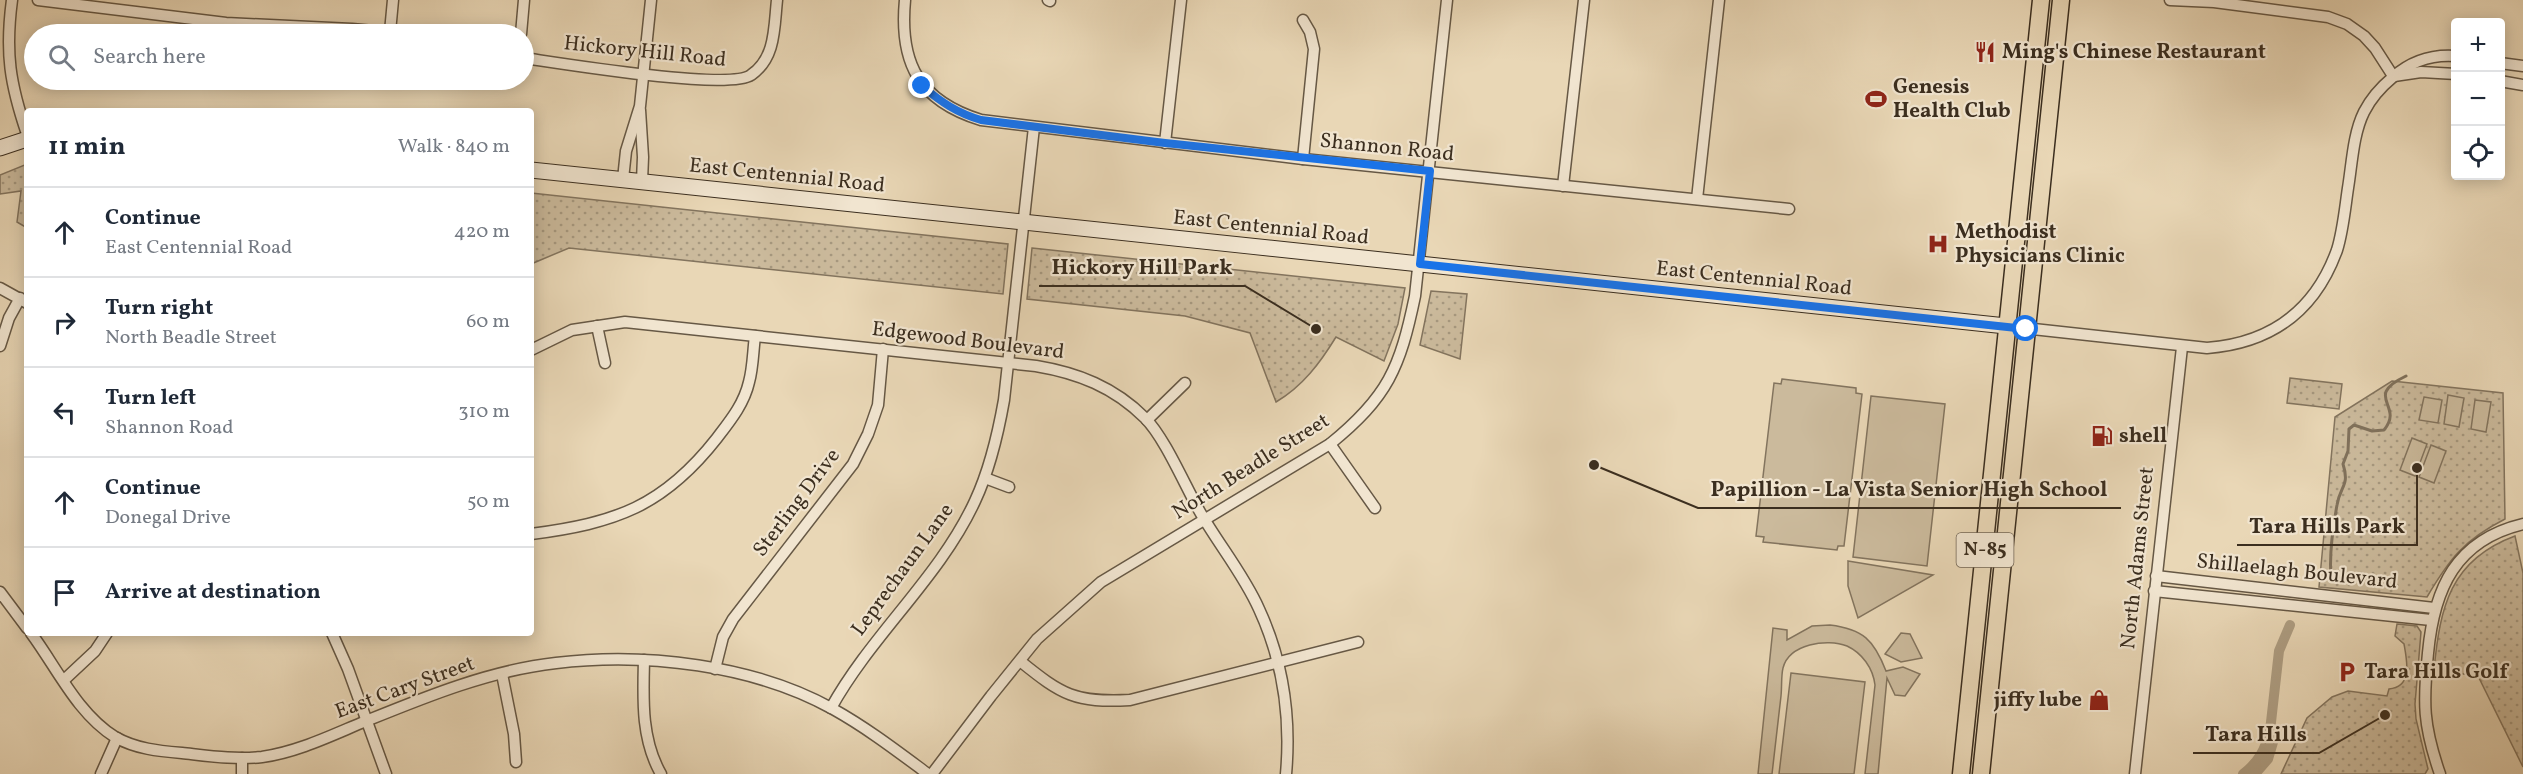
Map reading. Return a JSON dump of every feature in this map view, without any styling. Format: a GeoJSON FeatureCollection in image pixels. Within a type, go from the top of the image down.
{"type":"FeatureCollection","features":[{"type":"Feature","properties":{"kind":"main road","name":"N-85"},"geometry":{"type":"LineString","coordinates":[[1961,774],[2041,0]]}},
{"type":"Feature","properties":{"kind":"main road","name":"N-85"},"geometry":{"type":"LineString","coordinates":[[1981,774],[2061,0]]}},
{"type":"Feature","properties":{"kind":"street"},"geometry":{"type":"LineString","coordinates":[[12,0],[8,40],[10,75],[24,124]]}},
{"type":"Feature","properties":{"kind":"street"},"geometry":{"type":"LineString","coordinates":[[38,0],[244,24]]}},
{"type":"Feature","properties":{"kind":"street"},"geometry":{"type":"LineString","coordinates":[[391,24],[393,0]]}},
{"type":"Feature","properties":{"kind":"street"},"geometry":{"type":"LineString","coordinates":[[522,24],[524,0]]}},
{"type":"Feature","properties":{"kind":"street"},"geometry":{"type":"LineString","coordinates":[[623,179],[626,151],[640,106],[651,0]]}},
{"type":"Feature","properties":{"kind":"street","name":"Hickory Hill Road"},"geometry":{"type":"LineString","coordinates":[[534,59],[644,74],[723,81],[750,77],[764,63],[772,44],[777,0]]}},
{"type":"Feature","properties":{"kind":"street","name":"Shannon Road"},"geometry":{"type":"LineString","coordinates":[[905,0],[903,22],[905,50],[922,86],[950,108],[981,120],[1303,159],[1789,209]]}},
{"type":"Feature","properties":{"kind":"street"},"geometry":{"type":"LineString","coordinates":[[1165,143],[1181,0]]}},
{"type":"Feature","properties":{"kind":"street","name":"North Beadle Street"},"geometry":{"type":"LineString","coordinates":[[930,774],[1037,639],[1101,582],[1330,444],[1369,409],[1392,375],[1406,341],[1420,264],[1447,0]]}},
{"type":"Feature","properties":{"kind":"street"},"geometry":{"type":"LineString","coordinates":[[1563,186],[1584,0]]}},
{"type":"Feature","properties":{"kind":"street"},"geometry":{"type":"LineString","coordinates":[[1697,200],[1719,0]]}},
{"type":"Feature","properties":{"kind":"street"},"geometry":{"type":"LineString","coordinates":[[2170,0],[2211,1],[2328,17],[2348,24],[2375,48],[2393,76]]}},
{"type":"Feature","properties":{"kind":"street"},"geometry":{"type":"LineString","coordinates":[[1303,159],[1314,49],[1304,20]]}},
{"type":"Feature","properties":{"kind":"street"},"geometry":{"type":"LineString","coordinates":[[2006,327],[2182,347],[2229,346],[2275,330],[2294,316],[2313,297],[2337,249],[2363,112],[2378,90],[2402,68],[2430,57],[2451,56]]}},
{"type":"Feature","properties":{"kind":"street"},"geometry":{"type":"LineString","coordinates":[[2505,64],[2523,66]]}},
{"type":"Feature","properties":{"kind":"street"},"geometry":{"type":"LineString","coordinates":[[2393,76],[2421,72],[2451,74]]}},
{"type":"Feature","properties":{"kind":"street"},"geometry":{"type":"LineString","coordinates":[[2505,82],[2523,85]]}},
{"type":"Feature","properties":{"kind":"street"},"geometry":{"type":"LineString","coordinates":[[640,106],[642,182]]}},
{"type":"Feature","properties":{"kind":"street","name":"Leprechaun Lane"},"geometry":{"type":"LineString","coordinates":[[831,708],[846,681],[931,572],[960,530],[985,478],[996,441],[1008,362],[1035,127]]}},
{"type":"Feature","properties":{"kind":"street"},"geometry":{"type":"LineString","coordinates":[[1,147],[24,140]]}},
{"type":"Feature","properties":{"kind":"street","name":"East Centennial Road"},"geometry":{"type":"LineString","coordinates":[[534,170],[2006,327]]}},
{"type":"Feature","properties":{"kind":"street"},"geometry":{"type":"LineString","coordinates":[[0,288],[23,301],[9,318],[0,346]]}},
{"type":"Feature","properties":{"kind":"street","name":"Edgewood Boulevard"},"geometry":{"type":"LineString","coordinates":[[534,349],[572,330],[625,322],[1008,362],[1076,374],[1112,392],[1146,420],[1170,456],[1205,521],[1259,608],[1277,662],[1286,699],[1286,774]]}},
{"type":"Feature","properties":{"kind":"street"},"geometry":{"type":"LineString","coordinates":[[597,326],[605,363]]}},
{"type":"Feature","properties":{"kind":"street"},"geometry":{"type":"LineString","coordinates":[[534,534],[587,526],[613,518],[647,503],[680,480],[704,454],[740,405],[749,382],[756,336]]}},
{"type":"Feature","properties":{"kind":"street","name":"North Adams Street"},"geometry":{"type":"LineString","coordinates":[[2135,774],[2182,347]]}},
{"type":"Feature","properties":{"kind":"street","name":"Sterling Drive"},"geometry":{"type":"LineString","coordinates":[[715,669],[723,638],[733,619],[854,464],[878,405],[883,349]]}},
{"type":"Feature","properties":{"kind":"street"},"geometry":{"type":"LineString","coordinates":[[1146,420],[1185,383]]}},
{"type":"Feature","properties":{"kind":"street"},"geometry":{"type":"LineString","coordinates":[[1330,444],[1376,508]]}},
{"type":"Feature","properties":{"kind":"street"},"geometry":{"type":"LineString","coordinates":[[985,478],[1009,486]]}},
{"type":"Feature","properties":{"kind":"street"},"geometry":{"type":"LineString","coordinates":[[2440,774],[2429,743],[2423,704],[2434,608],[2450,575],[2463,557],[2501,529],[2523,524]]}},
{"type":"Feature","properties":{"kind":"street","name":"Shillaelagh Boulevard"},"geometry":{"type":"LineString","coordinates":[[2156,576],[2434,608]]}},
{"type":"Feature","properties":{"kind":"street","name":"Shillaelagh Boulevard"},"geometry":{"type":"LineString","coordinates":[[2154,591],[2431,620]]}},
{"type":"Feature","properties":{"kind":"street"},"geometry":{"type":"LineString","coordinates":[[0,592],[24,624]]}},
{"type":"Feature","properties":{"kind":"street","name":"East Cary Street"},"geometry":{"type":"LineString","coordinates":[[33,636],[88,715],[117,738],[137,747],[242,758],[288,751],[324,740],[366,721],[502,674],[555,663],[610,659],[644,660],[715,669],[791,690],[831,708],[885,741],[930,774]]}},
{"type":"Feature","properties":{"kind":"street"},"geometry":{"type":"LineString","coordinates":[[64,680],[95,651],[105,636]]}},
{"type":"Feature","properties":{"kind":"street"},"geometry":{"type":"LineString","coordinates":[[333,636],[348,669],[386,774]]}},
{"type":"Feature","properties":{"kind":"street"},"geometry":{"type":"LineString","coordinates":[[1020,661],[1048,683],[1074,698],[1105,702],[1130,700],[1358,642]]}},
{"type":"Feature","properties":{"kind":"street"},"geometry":{"type":"LineString","coordinates":[[644,660],[643,700],[646,733],[661,774]]}},
{"type":"Feature","properties":{"kind":"street"},"geometry":{"type":"LineString","coordinates":[[502,674],[514,734],[516,762]]}},
{"type":"Feature","properties":{"kind":"street"},"geometry":{"type":"LineString","coordinates":[[101,774],[117,738]]}},
{"type":"Feature","properties":{"kind":"street"},"geometry":{"type":"LineString","coordinates":[[242,758],[242,774]]}},
{"type":"Feature","properties":{"kind":"shaded area"},"geometry":{"type":"Polygon","coordinates":[[[24,165],[24,226],[17,222],[21,191],[0,194],[0,175],[24,165]]]}},
{"type":"Feature","properties":{"kind":"shaded area"},"geometry":{"type":"Polygon","coordinates":[[[534,193],[1008,244],[1003,294],[569,248],[534,263],[534,193]]]}},
{"type":"Feature","properties":{"kind":"shaded area"},"geometry":{"type":"Polygon","coordinates":[[[1032,248],[1405,288],[1398,324],[1384,361],[1336,337],[1310,373],[1295,389],[1276,402],[1250,333],[1185,316],[1027,299],[1032,248]]]}},
{"type":"Feature","properties":{"kind":"shaded area"},"geometry":{"type":"Polygon","coordinates":[[[1431,291],[1467,294],[1460,359],[1420,345],[1431,291]]]}},
{"type":"Feature","properties":{"kind":"shaded area"},"geometry":{"type":"Polygon","coordinates":[[[2290,378],[2342,384],[2339,409],[2287,403],[2290,378]]]}},
{"type":"Feature","properties":{"kind":"shaded area"},"geometry":{"type":"Polygon","coordinates":[[[1782,379],[1856,388],[1856,393],[1862,394],[1844,546],[1838,546],[1837,550],[1763,542],[1764,537],[1756,536],[1774,383],[1781,384],[1782,379]]]}},
{"type":"Feature","properties":{"kind":"shaded area"},"geometry":{"type":"Polygon","coordinates":[[[2392,381],[2503,393],[2505,519],[2459,551],[2427,597],[2319,587],[2335,417],[2392,381]]]}},
{"type":"Feature","properties":{"kind":"shaded area"},"geometry":{"type":"Polygon","coordinates":[[[2448,395],[2464,398],[2459,427],[2444,424],[2448,395]]]}},
{"type":"Feature","properties":{"kind":"shaded area"},"geometry":{"type":"Polygon","coordinates":[[[1871,396],[1945,404],[1927,566],[1853,557],[1871,396]]]}},
{"type":"Feature","properties":{"kind":"shaded area"},"geometry":{"type":"Polygon","coordinates":[[[2424,397],[2442,400],[2438,423],[2419,420],[2424,397]]]}},
{"type":"Feature","properties":{"kind":"shaded area"},"geometry":{"type":"Polygon","coordinates":[[[2475,400],[2491,402],[2486,432],[2471,429],[2475,400]]]}},
{"type":"Feature","properties":{"kind":"shaded area"},"geometry":{"type":"Polygon","coordinates":[[[2412,438],[2427,444],[2415,476],[2400,470],[2412,438]]]}},
{"type":"Feature","properties":{"kind":"shaded area"},"geometry":{"type":"Polygon","coordinates":[[[2431,445],[2446,451],[2434,483],[2419,477],[2431,445]]]}},
{"type":"Feature","properties":{"kind":"shaded area"},"geometry":{"type":"Polygon","coordinates":[[[2515,536],[2523,573],[2523,767],[2478,676],[2434,670],[2440,626],[2452,588],[2462,572],[2476,558],[2493,546],[2515,536]]]}},
{"type":"Feature","properties":{"kind":"shaded area"},"geometry":{"type":"Polygon","coordinates":[[[1848,561],[1933,575],[1858,618],[1848,586],[1848,561]]]}},
{"type":"Feature","properties":{"kind":"shaded area"},"geometry":{"type":"Polygon","coordinates":[[[2397,624],[2417,626],[2421,632],[2415,704],[2416,719],[2428,769],[2425,774],[2281,774],[2307,718],[2332,697],[2348,691],[2387,696],[2389,689],[2402,684],[2407,665],[2404,644],[2395,636],[2397,624]]]}},
{"type":"Feature","properties":{"kind":"shaded area"},"geometry":{"type":"Polygon","coordinates":[[[1830,625],[1851,630],[1866,638],[1877,651],[1886,671],[1903,667],[1920,674],[1905,696],[1895,695],[1887,678],[1878,774],[1865,774],[1875,685],[1872,673],[1866,662],[1847,646],[1820,643],[1801,648],[1793,653],[1783,668],[1772,774],[1758,774],[1773,628],[1787,630],[1787,640],[1812,626],[1830,625]]]}},
{"type":"Feature","properties":{"kind":"shaded area"},"geometry":{"type":"Polygon","coordinates":[[[1901,633],[1910,634],[1922,658],[1901,662],[1885,654],[1901,633]]]}},
{"type":"Feature","properties":{"kind":"shaded area"},"geometry":{"type":"Polygon","coordinates":[[[1791,673],[1865,682],[1854,774],[1779,774],[1791,673]]]}},
{"type":"Feature","properties":{"kind":"waterway"},"geometry":{"type":"LineString","coordinates":[[2331,576],[2333,531],[2338,499],[2345,482],[2343,464],[2348,451],[2349,429],[2354,425],[2372,431],[2384,430],[2390,414],[2385,396],[2387,390],[2393,383],[2406,376]]}},
{"type":"Feature","properties":{"kind":"waterway"},"geometry":{"type":"LineString","coordinates":[[2243,774],[2257,760],[2268,738],[2279,651],[2290,625]]}},
{"type":"Feature","properties":{"kind":"waterway"},"geometry":{"type":"LineString","coordinates":[[2255,774],[2268,759],[2276,732]]}},
{"type":"Feature","properties":{"kind":"place","name":"Ming's Chinese Restaurant"},"geometry":{"type":"Point","coordinates":[1985,52]}},
{"type":"Feature","properties":{"kind":"place","name":"Genesis Health Club"},"geometry":{"type":"Point","coordinates":[1876,99]}},
{"type":"Feature","properties":{"kind":"place","name":"Methodist Physicians Clinic"},"geometry":{"type":"Point","coordinates":[1938,244]}},
{"type":"Feature","properties":{"kind":"place","name":"Hickory Hill Park"},"geometry":{"type":"Point","coordinates":[1316,329]}},
{"type":"Feature","properties":{"kind":"place","name":"shell"},"geometry":{"type":"Point","coordinates":[2102,436]}},
{"type":"Feature","properties":{"kind":"place","name":"Papillion - La Vista Senior High School"},"geometry":{"type":"Point","coordinates":[1594,465]}},
{"type":"Feature","properties":{"kind":"place","name":"Tara Hills Park"},"geometry":{"type":"Point","coordinates":[2417,468]}},
{"type":"Feature","properties":{"kind":"place","name":"Tara Hills Golf"},"geometry":{"type":"Point","coordinates":[2347,672]}},
{"type":"Feature","properties":{"kind":"place","name":"jiffy lube"},"geometry":{"type":"Point","coordinates":[2099,700]}},
{"type":"Feature","properties":{"kind":"place","name":"Tara Hills"},"geometry":{"type":"Point","coordinates":[2385,715]}},
{"type":"Feature","properties":{"kind":"route"},"geometry":{"type":"LineString","coordinates":[[922,86],[940,102],[960,114],[981,120],[1303,159],[1430,171],[1420,264],[1682,294],[2026,329]]}}]}
